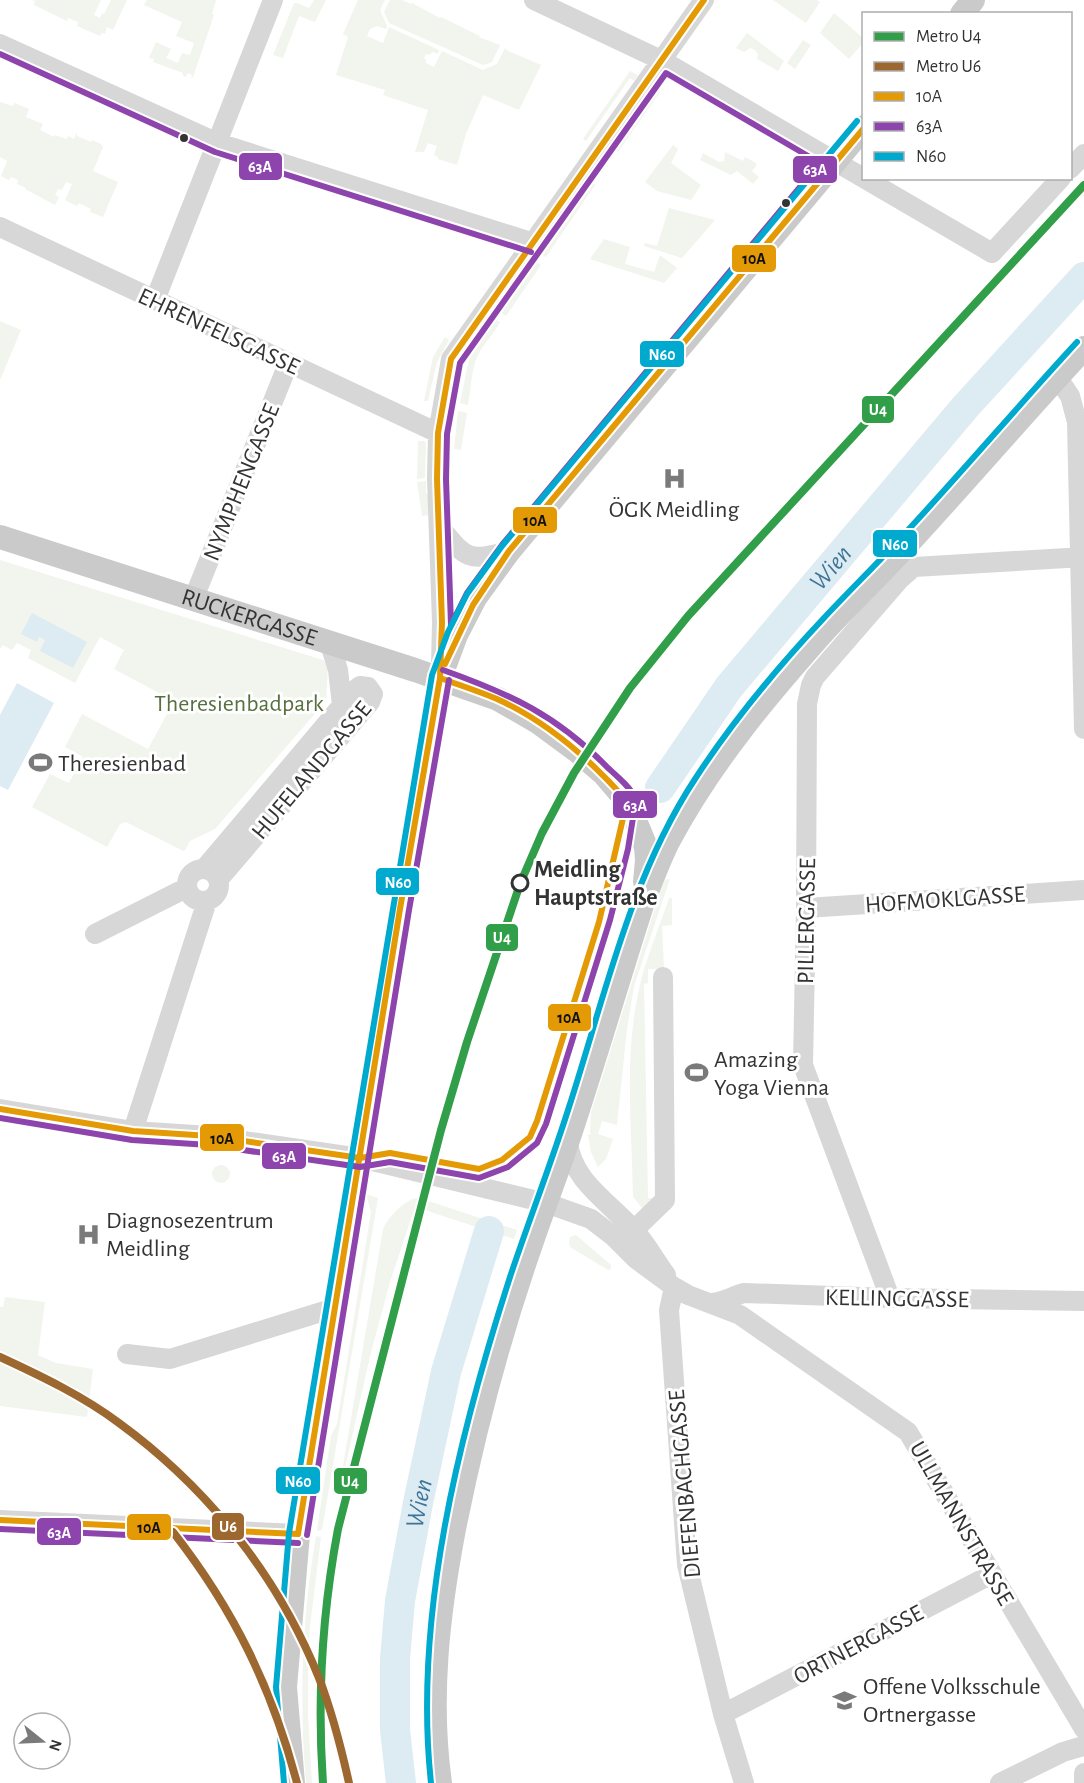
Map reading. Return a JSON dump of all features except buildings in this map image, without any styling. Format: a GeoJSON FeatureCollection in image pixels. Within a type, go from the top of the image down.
{"type":"FeatureCollection","features":[{"type":"Feature","properties":{"kind":"main road"},"geometry":{"type":"LineString","coordinates":[[964,12],[974,0]]}},
{"type":"Feature","properties":{"kind":"main road"},"geometry":{"type":"LineString","coordinates":[[293,1783],[285,1687],[298,1534],[440,678],[456,634],[475,598],[509,551],[862,129]]}},
{"type":"Feature","properties":{"kind":"main road"},"geometry":{"type":"LineString","coordinates":[[440,1783],[435,1726],[435,1673],[446,1573],[472,1446],[519,1279],[568,1141],[642,905],[669,841],[727,750],[773,690],[826,629],[900,553],[1084,348]]}},
{"type":"Feature","properties":{"kind":"main road","name":"RUCKERGASSE"},"geometry":{"type":"LineString","coordinates":[[0,537],[440,678],[498,699],[538,722],[576,750],[604,774],[627,801],[646,847],[647,860],[642,905]]}},
{"type":"Feature","properties":{"kind":"street"},"geometry":{"type":"LineString","coordinates":[[155,300],[273,0]]}},
{"type":"Feature","properties":{"kind":"street"},"geometry":{"type":"LineString","coordinates":[[534,0],[663,61],[862,177]]}},
{"type":"Feature","properties":{"kind":"street"},"geometry":{"type":"LineString","coordinates":[[440,678],[442,622],[438,434],[451,359],[704,0]]}},
{"type":"Feature","properties":{"kind":"street"},"geometry":{"type":"LineString","coordinates":[[0,44],[218,143],[534,243]]}},
{"type":"Feature","properties":{"kind":"street"},"geometry":{"type":"LineString","coordinates":[[1072,167],[1084,154]]}},
{"type":"Feature","properties":{"kind":"street"},"geometry":{"type":"LineString","coordinates":[[867,180],[992,253],[1059,180]]}},
{"type":"Feature","properties":{"kind":"street","name":"EHRENFELSGASSE"},"geometry":{"type":"LineString","coordinates":[[2,232],[155,300],[438,434]]}},
{"type":"Feature","properties":{"kind":"street","name":"NYMPHENGASSE"},"geometry":{"type":"LineString","coordinates":[[193,600],[288,364]]}},
{"type":"Feature","properties":{"kind":"street"},"geometry":{"type":"LineString","coordinates":[[1057,377],[1070,396],[1077,422],[1082,557],[1084,729]]}},
{"type":"Feature","properties":{"kind":"street"},"geometry":{"type":"LineString","coordinates":[[439,526],[458,549],[470,557],[484,558],[509,551]]}},
{"type":"Feature","properties":{"kind":"street","name":"PILLERGASSE"},"geometry":{"type":"LineString","coordinates":[[890,1298],[803,1065],[807,704],[811,685],[815,677],[914,567],[1082,557]]}},
{"type":"Feature","properties":{"kind":"street","name":"HUFELANDGASSE"},"geometry":{"type":"LineString","coordinates":[[330,644],[338,670],[342,705]]}},
{"type":"Feature","properties":{"kind":"street","name":"HUFELANDGASSE"},"geometry":{"type":"LineString","coordinates":[[360,686],[368,687],[373,697],[370,702],[211,874],[342,705],[360,686]]}},
{"type":"Feature","properties":{"kind":"street"},"geometry":{"type":"LineString","coordinates":[[133,1131],[207,901],[217,893],[211,874],[197,869],[190,874],[186,888],[194,899],[207,901]]}},
{"type":"Feature","properties":{"kind":"street"},"geometry":{"type":"LineString","coordinates":[[94,934],[186,888]]}},
{"type":"Feature","properties":{"kind":"street","name":"HOFMOKLGASSE"},"geometry":{"type":"LineString","coordinates":[[806,908],[1084,890]]}},
{"type":"Feature","properties":{"kind":"street"},"geometry":{"type":"LineString","coordinates":[[634,1230],[665,1200],[663,977]]}},
{"type":"Feature","properties":{"kind":"street","name":"ULLMANNSTRASSE"},"geometry":{"type":"LineString","coordinates":[[0,1109],[133,1131],[210,1136],[360,1158],[546,1203],[591,1219],[613,1236],[636,1259],[674,1287],[688,1295],[740,1315],[908,1432],[1084,1729]]}},
{"type":"Feature","properties":{"kind":"street"},"geometry":{"type":"LineString","coordinates":[[568,1141],[571,1159],[578,1171],[634,1230],[674,1287]]}},
{"type":"Feature","properties":{"kind":"street","name":"DIEFENBACHGASSE"},"geometry":{"type":"LineString","coordinates":[[674,1287],[669,1310],[687,1565],[723,1714],[744,1783]]}},
{"type":"Feature","properties":{"kind":"street","name":"KELLINGGASSE"},"geometry":{"type":"LineString","coordinates":[[712,1303],[724,1302],[744,1293],[890,1298],[1084,1300]]}},
{"type":"Feature","properties":{"kind":"street"},"geometry":{"type":"LineString","coordinates":[[127,1354],[170,1359],[334,1308]]}},
{"type":"Feature","properties":{"kind":"street"},"geometry":{"type":"LineString","coordinates":[[0,1520],[298,1534]]}},
{"type":"Feature","properties":{"kind":"street","name":"ORTNERGASSE"},"geometry":{"type":"LineString","coordinates":[[723,1714],[992,1574]]}},
{"type":"Feature","properties":{"kind":"street"},"geometry":{"type":"LineString","coordinates":[[1000,1783],[1063,1752],[1084,1747],[1084,1735]]}},
{"type":"Feature","properties":{"kind":"street"},"geometry":{"type":"LineString","coordinates":[[1084,1773],[1084,1783]]}},
{"type":"Feature","properties":{"kind":"green space"},"geometry":{"type":"Polygon","coordinates":[[[32,0],[101,0],[94,15],[100,18],[111,0],[127,0],[113,30],[107,27],[105,34],[102,33],[100,36],[77,26],[78,22],[68,18],[67,21],[34,5],[35,1],[32,0]]]}},
{"type":"Feature","properties":{"kind":"green space"},"geometry":{"type":"Polygon","coordinates":[[[147,0],[216,0],[212,14],[214,15],[193,77],[191,78],[192,75],[188,73],[186,77],[183,76],[183,73],[153,62],[154,59],[149,58],[156,42],[171,49],[166,58],[178,63],[182,53],[190,55],[194,43],[176,36],[182,22],[144,5],[147,0]]]}},
{"type":"Feature","properties":{"kind":"green space"},"geometry":{"type":"Polygon","coordinates":[[[314,0],[326,0],[315,22],[299,16],[283,58],[273,55],[294,3],[309,8],[314,0]]]}},
{"type":"Feature","properties":{"kind":"green space"},"geometry":{"type":"Polygon","coordinates":[[[358,0],[385,0],[380,10],[387,26],[386,29],[377,26],[370,29],[367,36],[383,43],[389,27],[439,50],[438,54],[433,52],[426,54],[424,58],[426,63],[434,67],[442,51],[483,70],[497,64],[505,48],[541,65],[519,110],[483,95],[466,134],[457,165],[438,159],[434,155],[437,146],[428,143],[424,152],[415,152],[428,110],[383,95],[385,90],[336,75],[348,37],[343,34],[358,0]]]}},
{"type":"Feature","properties":{"kind":"green space"},"geometry":{"type":"Polygon","coordinates":[[[390,0],[412,3],[479,37],[500,45],[492,62],[483,65],[389,23],[384,12],[390,0]]]}},
{"type":"Feature","properties":{"kind":"green space"},"geometry":{"type":"Polygon","coordinates":[[[773,0],[817,0],[820,2],[806,23],[773,0]]]}},
{"type":"Feature","properties":{"kind":"green space"},"geometry":{"type":"Polygon","coordinates":[[[834,13],[862,37],[862,44],[849,59],[820,33],[834,13]]]}},
{"type":"Feature","properties":{"kind":"green space"},"geometry":{"type":"Polygon","coordinates":[[[747,33],[784,61],[778,71],[757,59],[758,54],[755,50],[750,48],[744,52],[736,48],[747,33]]]}},
{"type":"Feature","properties":{"kind":"green space"},"geometry":{"type":"Polygon","coordinates":[[[803,40],[811,45],[795,69],[787,63],[803,40]]]}},
{"type":"Feature","properties":{"kind":"green space"},"geometry":{"type":"Polygon","coordinates":[[[630,71],[638,75],[634,81],[630,78],[586,141],[583,139],[630,71]]]}},
{"type":"Feature","properties":{"kind":"green space"},"geometry":{"type":"Polygon","coordinates":[[[657,89],[660,92],[618,152],[613,149],[657,89]]]}},
{"type":"Feature","properties":{"kind":"green space"},"geometry":{"type":"Polygon","coordinates":[[[0,102],[13,106],[15,103],[29,109],[26,117],[43,124],[40,130],[54,137],[55,135],[66,139],[68,136],[74,139],[77,132],[77,136],[101,144],[103,147],[93,171],[118,182],[103,217],[90,212],[91,209],[79,203],[77,206],[65,200],[72,184],[66,182],[62,190],[58,189],[55,195],[59,197],[55,205],[17,184],[18,180],[11,177],[9,180],[1,176],[7,161],[0,157],[0,102]]]}},
{"type":"Feature","properties":{"kind":"green space"},"geometry":{"type":"Polygon","coordinates":[[[673,145],[678,149],[671,163],[701,185],[691,200],[657,191],[645,182],[673,145]]]}},
{"type":"Feature","properties":{"kind":"green space"},"geometry":{"type":"Polygon","coordinates":[[[725,152],[743,161],[745,157],[756,163],[752,171],[759,177],[753,184],[737,171],[731,175],[700,160],[703,153],[719,162],[724,161],[725,152]]]}},
{"type":"Feature","properties":{"kind":"green space"},"geometry":{"type":"Polygon","coordinates":[[[591,181],[595,185],[546,257],[540,254],[591,181]]]}},
{"type":"Feature","properties":{"kind":"green space"},"geometry":{"type":"Polygon","coordinates":[[[669,208],[715,220],[682,258],[644,246],[645,243],[657,246],[669,208]]]}},
{"type":"Feature","properties":{"kind":"green space"},"geometry":{"type":"Polygon","coordinates":[[[604,239],[630,247],[625,264],[654,272],[660,255],[677,268],[664,283],[590,259],[604,239]]]}},
{"type":"Feature","properties":{"kind":"green space"},"geometry":{"type":"Polygon","coordinates":[[[535,261],[541,265],[506,316],[500,312],[535,261]]]}},
{"type":"Feature","properties":{"kind":"green space"},"geometry":{"type":"Polygon","coordinates":[[[495,319],[500,322],[475,362],[468,405],[460,403],[469,359],[495,319]]]}},
{"type":"Feature","properties":{"kind":"green space"},"geometry":{"type":"Polygon","coordinates":[[[0,321],[21,330],[0,380],[0,321]]]}},
{"type":"Feature","properties":{"kind":"green space"},"geometry":{"type":"Polygon","coordinates":[[[445,337],[449,340],[437,362],[428,401],[424,401],[433,357],[445,337]]]}},
{"type":"Feature","properties":{"kind":"green space"},"geometry":{"type":"Polygon","coordinates":[[[458,411],[467,413],[461,450],[454,449],[458,411]]]}},
{"type":"Feature","properties":{"kind":"green space"},"geometry":{"type":"Polygon","coordinates":[[[418,441],[425,441],[426,444],[425,478],[417,479],[418,441]]]}},
{"type":"Feature","properties":{"kind":"green space"},"geometry":{"type":"Polygon","coordinates":[[[426,481],[426,493],[431,498],[431,515],[422,516],[417,482],[426,481]]]}},
{"type":"Feature","properties":{"kind":"green space","name":"Theresienbadpark"},"geometry":{"type":"Polygon","coordinates":[[[0,560],[323,660],[328,666],[326,701],[215,829],[190,841],[185,850],[126,822],[120,824],[107,847],[32,807],[50,774],[69,783],[83,757],[65,747],[82,714],[148,749],[174,701],[114,669],[124,650],[100,637],[75,683],[28,658],[31,650],[17,643],[12,650],[3,645],[0,649],[0,560]]]}},
{"type":"Feature","properties":{"kind":"green space"},"geometry":{"type":"Polygon","coordinates":[[[670,879],[634,986],[617,1125],[602,1121],[598,1134],[613,1139],[606,1159],[598,1167],[591,1152],[588,1135],[591,1134],[591,1113],[660,892],[665,880],[670,879]]]}},
{"type":"Feature","properties":{"kind":"green space"},"geometry":{"type":"Polygon","coordinates":[[[669,898],[672,898],[672,925],[662,926],[664,969],[648,969],[648,983],[644,984],[648,1198],[659,1198],[643,1209],[633,1197],[631,1044],[641,982],[669,898]]]}},
{"type":"Feature","properties":{"kind":"green space"},"geometry":{"type":"Polygon","coordinates":[[[221,1165],[227,1168],[230,1174],[227,1180],[221,1183],[215,1180],[212,1174],[215,1168],[221,1165]]]}},
{"type":"Feature","properties":{"kind":"green space"},"geometry":{"type":"Polygon","coordinates":[[[366,1194],[378,1198],[322,1530],[318,1531],[331,1436],[337,1424],[371,1212],[366,1194]]]}},
{"type":"Feature","properties":{"kind":"green space"},"geometry":{"type":"Polygon","coordinates":[[[419,1198],[517,1230],[514,1239],[415,1207],[390,1282],[370,1356],[341,1486],[383,1229],[398,1209],[409,1201],[419,1198]]]}},
{"type":"Feature","properties":{"kind":"green space"},"geometry":{"type":"Polygon","coordinates":[[[576,1235],[611,1265],[611,1269],[608,1270],[570,1247],[570,1237],[576,1235]]]}},
{"type":"Feature","properties":{"kind":"green space"},"geometry":{"type":"Polygon","coordinates":[[[5,1297],[45,1302],[38,1355],[56,1363],[93,1369],[87,1417],[0,1406],[0,1307],[3,1307],[5,1297]]]}},
{"type":"Feature","properties":{"kind":"green space"},"geometry":{"type":"Polygon","coordinates":[[[316,1536],[321,1537],[308,1655],[308,1715],[312,1783],[306,1783],[303,1659],[316,1536]]]}},
{"type":"Feature","properties":{"kind":"shaded area"},"geometry":{"type":"Polygon","coordinates":[[[32,613],[87,642],[73,668],[40,651],[45,640],[39,637],[37,642],[21,634],[32,613]]]}},
{"type":"Feature","properties":{"kind":"shaded area"},"geometry":{"type":"Polygon","coordinates":[[[17,683],[54,703],[8,790],[0,786],[0,715],[17,683]]]}},
{"type":"Feature","properties":{"kind":"waterway","name":"Wien"},"geometry":{"type":"LineString","coordinates":[[660,788],[729,687],[966,406],[1084,277]]}},
{"type":"Feature","properties":{"kind":"waterway","name":"Wien"},"geometry":{"type":"LineString","coordinates":[[401,1783],[395,1730],[395,1659],[400,1601],[446,1372],[489,1231]]}},
{"type":"Feature","properties":{"kind":"metro line","name":"U4"},"geometry":{"type":"LineString","coordinates":[[323,1783],[322,1656],[328,1592],[338,1529],[441,1130],[467,1042],[520,884],[542,833],[574,773],[630,688],[688,616],[1084,185]]}},
{"type":"Feature","properties":{"kind":"metro line","name":"U6"},"geometry":{"type":"LineString","coordinates":[[0,1357],[46,1379],[105,1413],[151,1448],[211,1505],[261,1570],[302,1640],[328,1704],[349,1783]]}},
{"type":"Feature","properties":{"kind":"metro line","name":"U6"},"geometry":{"type":"LineString","coordinates":[[173,1532],[215,1591],[249,1651],[276,1715],[297,1783]]}},
{"type":"Feature","properties":{"kind":"transit line","name":"10A"},"geometry":{"type":"LineString","coordinates":[[298,1534],[440,678],[442,622],[437,479],[438,433],[451,359],[704,0]]}},
{"type":"Feature","properties":{"kind":"transit line","name":"63A"},"geometry":{"type":"LineString","coordinates":[[0,54],[215,152],[531,252]]}},
{"type":"Feature","properties":{"kind":"transit line","name":"63A"},"geometry":{"type":"LineString","coordinates":[[666,73],[820,163],[502,545],[467,593],[451,625],[446,479],[447,434],[460,363],[666,73]]}},
{"type":"Feature","properties":{"kind":"transit line","name":"N60"},"geometry":{"type":"LineString","coordinates":[[284,1783],[276,1687],[289,1533],[432,675],[448,632],[467,594],[502,546],[857,121]]}},
{"type":"Feature","properties":{"kind":"transit line","name":"10A"},"geometry":{"type":"LineString","coordinates":[[445,664],[473,605],[509,551],[862,130]]}},
{"type":"Feature","properties":{"kind":"transit line","name":"N60"},"geometry":{"type":"LineString","coordinates":[[431,1783],[427,1720],[429,1656],[435,1592],[458,1463],[491,1337],[510,1277],[562,1128],[621,938],[653,856],[672,817],[695,779],[755,696],[1077,342]]}},
{"type":"Feature","properties":{"kind":"transit line","name":"63A"},"geometry":{"type":"LineString","coordinates":[[0,1118],[132,1140],[209,1145],[360,1167],[390,1162],[479,1178],[508,1167],[537,1143],[546,1124],[610,920],[628,849],[636,799],[624,782],[551,720],[532,708],[490,688],[443,670]]}},
{"type":"Feature","properties":{"kind":"transit line","name":"10A"},"geometry":{"type":"LineString","coordinates":[[440,678],[497,699],[551,730],[583,756],[627,801]]}},
{"type":"Feature","properties":{"kind":"transit line","name":"63A"},"geometry":{"type":"LineString","coordinates":[[307,1535],[449,680]]}},
{"type":"Feature","properties":{"kind":"transit line","name":"10A"},"geometry":{"type":"LineString","coordinates":[[0,1109],[133,1131],[210,1136],[360,1158],[390,1153],[479,1169],[502,1160],[530,1137],[537,1121],[599,922],[627,801]]}},
{"type":"Feature","properties":{"kind":"transit line","name":"10A"},"geometry":{"type":"LineString","coordinates":[[0,1520],[298,1534]]}},
{"type":"Feature","properties":{"kind":"transit line","name":"63A"},"geometry":{"type":"LineString","coordinates":[[0,1529],[298,1543]]}},
{"type":"Feature","properties":{"kind":"place","name":"ÖGK Meidling"},"geometry":{"type":"Point","coordinates":[674,479]}},
{"type":"Feature","properties":{"kind":"place","name":"Theresienbad"},"geometry":{"type":"Point","coordinates":[40,763]}},
{"type":"Feature","properties":{"kind":"place","name":"Meidling Hauptstraße"},"geometry":{"type":"Point","coordinates":[520,883]}},
{"type":"Feature","properties":{"kind":"place","name":"Amazing Yoga Vienna"},"geometry":{"type":"Point","coordinates":[696,1073]}},
{"type":"Feature","properties":{"kind":"place","name":"Diagnosezentrum Meidling"},"geometry":{"type":"Point","coordinates":[88,1234]}},
{"type":"Feature","properties":{"kind":"place","name":"Offene Volksschule Ortnergasse"},"geometry":{"type":"Point","coordinates":[845,1700]}}]}
